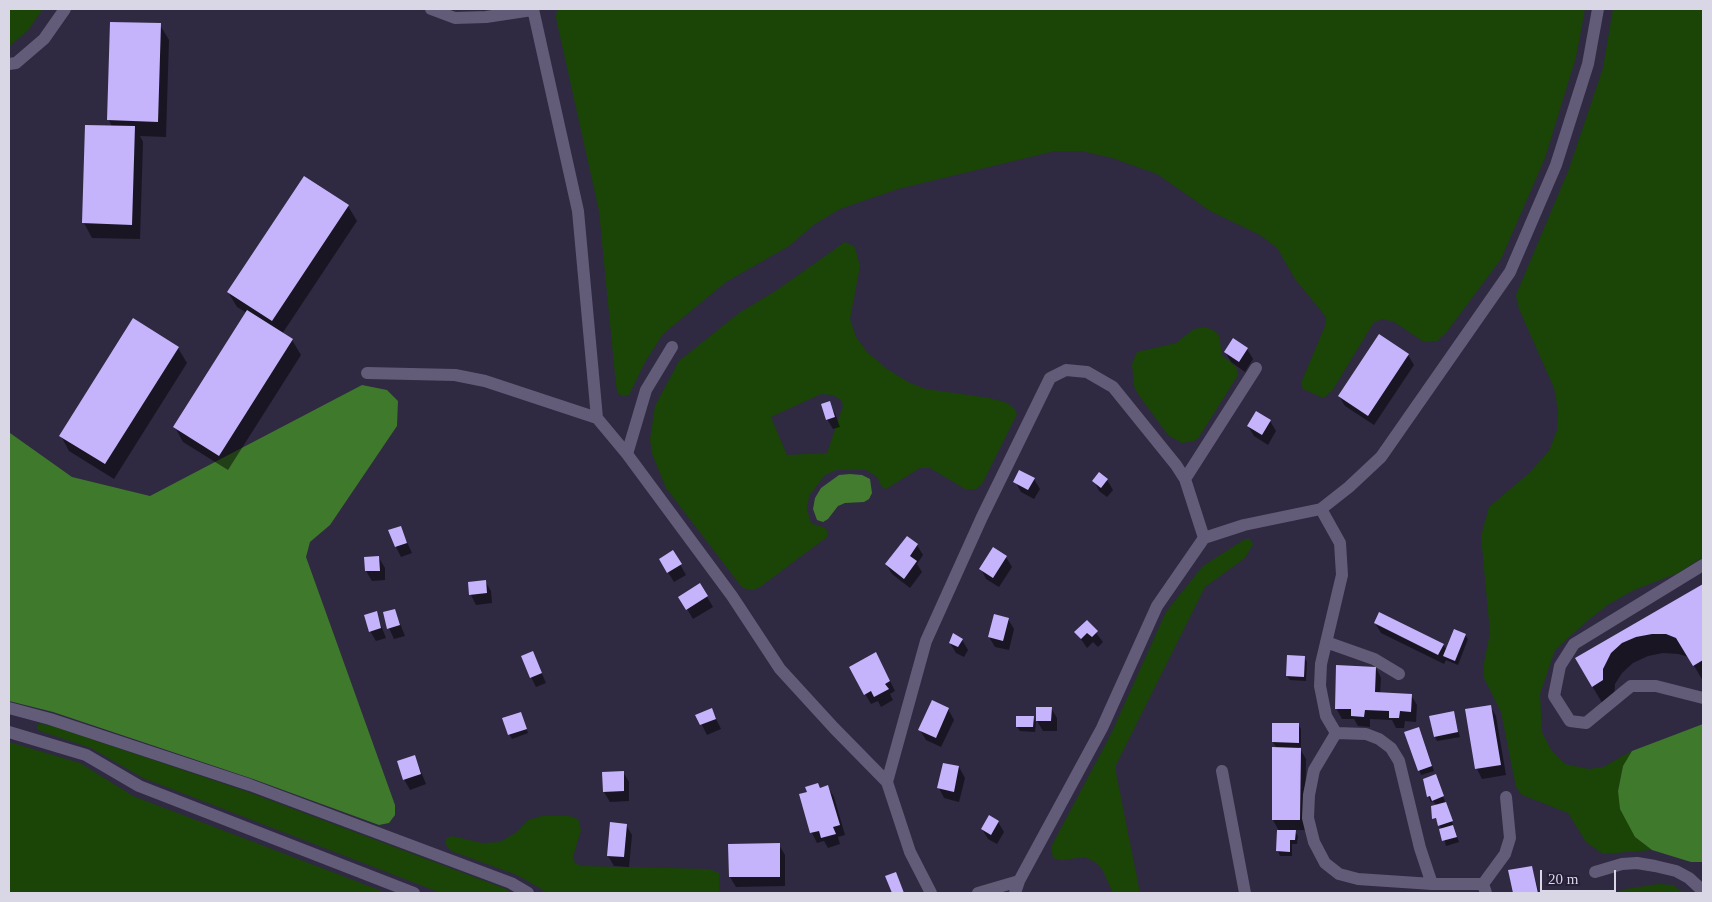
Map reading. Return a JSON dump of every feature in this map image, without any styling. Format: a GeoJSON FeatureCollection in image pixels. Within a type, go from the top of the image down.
{"type":"FeatureCollection","features":[{"type":"Feature","properties":{"kind":"lane"},"geometry":{"type":"LineString","coordinates":[[9,64],[16,63],[44,39],[65,9]]}},
{"type":"Feature","properties":{"kind":"lane"},"geometry":{"type":"LineString","coordinates":[[430,9],[455,18],[486,17],[532,9],[578,211],[597,418]]}},
{"type":"Feature","properties":{"kind":"lane"},"geometry":{"type":"LineString","coordinates":[[978,893],[1017,887],[1102,728],[1156,606],[1204,538],[1244,525],[1321,509],[1349,487],[1381,456],[1510,272],[1556,165],[1588,64],[1598,9]]}},
{"type":"Feature","properties":{"kind":"lane"},"geometry":{"type":"LineString","coordinates":[[627,454],[646,390],[672,347]]}},
{"type":"Feature","properties":{"kind":"lane"},"geometry":{"type":"LineString","coordinates":[[1185,479],[1256,368]]}},
{"type":"Feature","properties":{"kind":"lane"},"geometry":{"type":"LineString","coordinates":[[887,782],[926,641],[982,517],[1050,378],[1066,370],[1087,372],[1113,387],[1176,465],[1185,479],[1204,538]]}},
{"type":"Feature","properties":{"kind":"lane"},"geometry":{"type":"LineString","coordinates":[[367,373],[455,374],[485,381],[597,418],[627,454],[732,596],[780,668],[834,728],[887,782],[910,852],[931,893]]}},
{"type":"Feature","properties":{"kind":"lane"},"geometry":{"type":"LineString","coordinates":[[1321,509],[1340,543],[1342,575],[1326,642],[1320,686],[1326,716],[1336,733]]}},
{"type":"Feature","properties":{"kind":"lane"},"geometry":{"type":"LineString","coordinates":[[1703,566],[1574,644],[1560,666],[1554,696],[1570,721],[1586,722],[1631,686],[1656,686],[1703,698]]}},
{"type":"Feature","properties":{"kind":"lane"},"geometry":{"type":"LineString","coordinates":[[1326,642],[1374,659],[1398,674]]}},
{"type":"Feature","properties":{"kind":"lane"},"geometry":{"type":"LineString","coordinates":[[9,708],[50,719],[250,785],[511,882],[528,893]]}},
{"type":"Feature","properties":{"kind":"lane"},"geometry":{"type":"LineString","coordinates":[[9,732],[86,755],[139,786],[414,893]]}},
{"type":"Feature","properties":{"kind":"lane"},"geometry":{"type":"LineString","coordinates":[[1336,733],[1366,734],[1379,739],[1391,748],[1398,761],[1420,848],[1432,884]]}},
{"type":"Feature","properties":{"kind":"lane"},"geometry":{"type":"LineString","coordinates":[[1336,733],[1314,770],[1309,794],[1308,818],[1314,842],[1326,863],[1339,874],[1358,879],[1484,888],[1505,854],[1510,838],[1506,797]]}},
{"type":"Feature","properties":{"kind":"lane"},"geometry":{"type":"LineString","coordinates":[[1222,771],[1245,893]]}},
{"type":"Feature","properties":{"kind":"lane"},"geometry":{"type":"LineString","coordinates":[[1595,872],[1622,864],[1637,863],[1655,866],[1676,871],[1689,878],[1703,891]]}},
{"type":"Feature","properties":{"kind":"shaded area"},"geometry":{"type":"Polygon","coordinates":[[[9,9],[43,9],[29,29],[9,47],[9,9]]]}},
{"type":"Feature","properties":{"kind":"shaded area"},"geometry":{"type":"Polygon","coordinates":[[[557,9],[1585,9],[1576,57],[1545,158],[1501,259],[1446,333],[1437,341],[1424,342],[1394,322],[1383,319],[1374,322],[1332,391],[1323,398],[1303,389],[1301,383],[1325,326],[1326,317],[1295,279],[1277,248],[1260,235],[1210,211],[1157,174],[1112,158],[1081,151],[1055,151],[898,189],[840,209],[815,224],[789,246],[726,282],[663,334],[645,362],[629,395],[622,396],[617,392],[599,211],[556,18],[557,9]]]}},
{"type":"Feature","properties":{"kind":"shaded area"},"geometry":{"type":"Polygon","coordinates":[[[1613,9],[1703,9],[1703,557],[1678,573],[1634,590],[1609,604],[1587,621],[1555,650],[1540,694],[1542,732],[1551,750],[1565,764],[1589,769],[1603,767],[1632,751],[1623,766],[1618,791],[1635,837],[1652,850],[1603,854],[1586,842],[1568,813],[1522,795],[1516,787],[1501,712],[1484,678],[1484,663],[1490,633],[1481,536],[1489,507],[1528,474],[1549,451],[1557,430],[1558,410],[1554,388],[1519,309],[1516,295],[1569,169],[1603,68],[1613,9]]]}},
{"type":"Feature","properties":{"kind":"shaded area"},"geometry":{"type":"Polygon","coordinates":[[[845,242],[855,247],[860,266],[850,319],[856,337],[867,352],[887,369],[910,383],[926,389],[1005,402],[1014,408],[1017,414],[982,484],[976,489],[965,489],[930,468],[920,468],[886,489],[882,487],[877,477],[866,470],[836,470],[825,475],[809,496],[807,509],[811,523],[825,528],[828,532],[827,537],[760,587],[753,590],[741,586],[666,488],[652,454],[650,439],[655,406],[679,361],[739,313],[777,290],[845,242]],[[821,394],[771,417],[787,455],[827,453],[843,406],[841,400],[833,395],[821,394]]]}},
{"type":"Feature","properties":{"kind":"shaded area"},"geometry":{"type":"Polygon","coordinates":[[[1205,327],[1219,335],[1222,355],[1236,367],[1238,375],[1199,437],[1194,441],[1182,443],[1168,435],[1138,394],[1134,386],[1132,364],[1137,352],[1176,343],[1194,329],[1205,327]]]}},
{"type":"Feature","properties":{"kind":"shaded area"},"geometry":{"type":"Polygon","coordinates":[[[362,385],[387,390],[398,401],[397,426],[330,525],[310,542],[306,557],[395,805],[395,815],[389,823],[379,825],[253,779],[53,712],[9,701],[9,413],[10,433],[72,477],[150,496],[362,385]]]}},
{"type":"Feature","properties":{"kind":"shaded area"},"geometry":{"type":"Polygon","coordinates":[[[839,475],[862,475],[870,479],[872,493],[869,499],[864,502],[845,503],[838,506],[828,519],[823,522],[817,520],[813,509],[815,498],[821,488],[839,475]]]}},
{"type":"Feature","properties":{"kind":"shaded area"},"geometry":{"type":"Polygon","coordinates":[[[1245,539],[1250,539],[1253,544],[1245,558],[1205,587],[1116,765],[1140,893],[1113,893],[1102,869],[1095,862],[1085,857],[1061,860],[1053,858],[1051,847],[1111,734],[1166,612],[1203,566],[1245,539]]]}},
{"type":"Feature","properties":{"kind":"shaded area"},"geometry":{"type":"Polygon","coordinates":[[[38,724],[49,725],[248,792],[506,889],[512,893],[441,893],[143,778],[91,748],[40,731],[37,729],[38,724]]]}},
{"type":"Feature","properties":{"kind":"shaded area"},"geometry":{"type":"Polygon","coordinates":[[[1703,724],[1703,862],[1691,862],[1652,850],[1635,837],[1620,809],[1618,791],[1623,766],[1632,751],[1703,724]]]}},
{"type":"Feature","properties":{"kind":"shaded area"},"geometry":{"type":"Polygon","coordinates":[[[9,742],[80,763],[133,796],[387,893],[9,892],[9,742]]]}},
{"type":"Feature","properties":{"kind":"shaded area"},"geometry":{"type":"Polygon","coordinates":[[[542,816],[569,816],[578,819],[581,830],[573,857],[575,863],[581,866],[709,869],[719,873],[719,893],[548,893],[517,875],[451,851],[446,845],[446,839],[452,836],[482,843],[500,842],[517,832],[528,820],[542,816]]]}},
{"type":"Feature","properties":{"kind":"shaded area"},"geometry":{"type":"Polygon","coordinates":[[[1658,884],[1673,885],[1684,893],[1613,893],[1626,889],[1658,884]]]}},
{"type":"Feature","properties":{"kind":"building"},"geometry":{"type":"Polygon","coordinates":[[[110,22],[161,23],[158,122],[107,120],[110,22]]]}},
{"type":"Feature","properties":{"kind":"building"},"geometry":{"type":"Polygon","coordinates":[[[85,125],[135,126],[132,225],[82,223],[85,125]]]}},
{"type":"Feature","properties":{"kind":"building"},"geometry":{"type":"Polygon","coordinates":[[[304,176],[349,205],[272,321],[227,292],[304,176]]]}},
{"type":"Feature","properties":{"kind":"building"},"geometry":{"type":"Polygon","coordinates":[[[247,310],[293,339],[219,456],[173,427],[247,310]]]}},
{"type":"Feature","properties":{"kind":"building"},"geometry":{"type":"Polygon","coordinates":[[[133,318],[179,347],[105,464],[59,436],[133,318]]]}},
{"type":"Feature","properties":{"kind":"building"},"geometry":{"type":"Polygon","coordinates":[[[1379,334],[1409,354],[1368,416],[1338,396],[1379,334]]]}},
{"type":"Feature","properties":{"kind":"building"},"geometry":{"type":"Polygon","coordinates":[[[1233,338],[1248,348],[1239,362],[1224,352],[1233,338]]]}},
{"type":"Feature","properties":{"kind":"building"},"geometry":{"type":"Polygon","coordinates":[[[830,401],[835,417],[826,420],[821,404],[830,401]]]}},
{"type":"Feature","properties":{"kind":"building"},"geometry":{"type":"Polygon","coordinates":[[[1256,411],[1271,420],[1262,435],[1247,426],[1256,411]]]}},
{"type":"Feature","properties":{"kind":"building"},"geometry":{"type":"Polygon","coordinates":[[[1019,470],[1035,478],[1028,490],[1013,482],[1019,470]]]}},
{"type":"Feature","properties":{"kind":"building"},"geometry":{"type":"Polygon","coordinates":[[[1099,472],[1108,479],[1101,488],[1092,481],[1099,472]]]}},
{"type":"Feature","properties":{"kind":"building"},"geometry":{"type":"Polygon","coordinates":[[[401,526],[407,543],[395,547],[388,530],[401,526]]]}},
{"type":"Feature","properties":{"kind":"building"},"geometry":{"type":"Polygon","coordinates":[[[907,536],[918,544],[910,556],[917,561],[904,579],[885,564],[907,536]]]}},
{"type":"Feature","properties":{"kind":"building"},"geometry":{"type":"Polygon","coordinates":[[[993,547],[1007,556],[993,578],[979,569],[993,547]]]}},
{"type":"Feature","properties":{"kind":"building"},"geometry":{"type":"Polygon","coordinates":[[[673,550],[682,564],[667,573],[659,559],[673,550]]]}},
{"type":"Feature","properties":{"kind":"building"},"geometry":{"type":"Polygon","coordinates":[[[379,556],[380,571],[365,571],[364,557],[379,556]]]}},
{"type":"Feature","properties":{"kind":"building"},"geometry":{"type":"Polygon","coordinates":[[[486,580],[487,593],[469,595],[468,582],[486,580]]]}},
{"type":"Feature","properties":{"kind":"building"},"geometry":{"type":"Polygon","coordinates":[[[700,583],[708,596],[686,610],[678,597],[700,583]]]}},
{"type":"Feature","properties":{"kind":"building"},"geometry":{"type":"Polygon","coordinates":[[[1703,584],[1703,660],[1693,666],[1676,638],[1666,634],[1636,637],[1622,643],[1611,653],[1603,669],[1603,680],[1592,687],[1575,658],[1703,584]]]}},
{"type":"Feature","properties":{"kind":"building"},"geometry":{"type":"Polygon","coordinates":[[[395,609],[400,625],[387,629],[383,612],[395,609]]]}},
{"type":"Feature","properties":{"kind":"building"},"geometry":{"type":"Polygon","coordinates":[[[377,611],[381,628],[369,632],[364,615],[377,611]]]}},
{"type":"Feature","properties":{"kind":"building"},"geometry":{"type":"Polygon","coordinates":[[[1379,612],[1444,644],[1438,655],[1374,623],[1379,612]]]}},
{"type":"Feature","properties":{"kind":"building"},"geometry":{"type":"Polygon","coordinates":[[[994,614],[1009,618],[1003,641],[988,637],[994,614]]]}},
{"type":"Feature","properties":{"kind":"building"},"geometry":{"type":"Polygon","coordinates":[[[1087,620],[1098,631],[1092,637],[1087,633],[1081,639],[1074,632],[1087,620]]]}},
{"type":"Feature","properties":{"kind":"building"},"geometry":{"type":"Polygon","coordinates":[[[1454,629],[1466,634],[1455,661],[1443,656],[1454,629]]]}},
{"type":"Feature","properties":{"kind":"building"},"geometry":{"type":"Polygon","coordinates":[[[953,633],[963,639],[958,647],[949,643],[953,633]]]}},
{"type":"Feature","properties":{"kind":"building"},"geometry":{"type":"Polygon","coordinates":[[[533,651],[542,673],[530,678],[521,656],[533,651]]]}},
{"type":"Feature","properties":{"kind":"building"},"geometry":{"type":"Polygon","coordinates":[[[876,652],[890,681],[885,684],[889,689],[874,697],[871,691],[864,695],[849,667],[876,652]]]}},
{"type":"Feature","properties":{"kind":"building"},"geometry":{"type":"Polygon","coordinates":[[[1287,655],[1305,656],[1304,677],[1286,676],[1287,655]]]}},
{"type":"Feature","properties":{"kind":"building"},"geometry":{"type":"Polygon","coordinates":[[[1336,665],[1376,667],[1375,692],[1412,694],[1411,712],[1400,711],[1399,718],[1389,718],[1389,711],[1365,710],[1364,717],[1351,716],[1351,709],[1335,709],[1336,665]]]}},
{"type":"Feature","properties":{"kind":"building"},"geometry":{"type":"Polygon","coordinates":[[[932,700],[949,708],[936,738],[918,730],[932,700]]]}},
{"type":"Feature","properties":{"kind":"building"},"geometry":{"type":"Polygon","coordinates":[[[1491,705],[1501,765],[1475,769],[1465,709],[1491,705]]]}},
{"type":"Feature","properties":{"kind":"building"},"geometry":{"type":"Polygon","coordinates":[[[1036,707],[1052,707],[1051,721],[1036,721],[1036,707]]]}},
{"type":"Feature","properties":{"kind":"building"},"geometry":{"type":"Polygon","coordinates":[[[712,708],[716,719],[700,725],[695,715],[712,708]]]}},
{"type":"Feature","properties":{"kind":"building"},"geometry":{"type":"Polygon","coordinates":[[[1454,711],[1458,732],[1434,737],[1429,716],[1454,711]]]}},
{"type":"Feature","properties":{"kind":"building"},"geometry":{"type":"Polygon","coordinates":[[[521,712],[527,729],[508,735],[502,718],[521,712]]]}},
{"type":"Feature","properties":{"kind":"building"},"geometry":{"type":"Polygon","coordinates":[[[1016,716],[1034,716],[1033,727],[1016,727],[1016,716]]]}},
{"type":"Feature","properties":{"kind":"building"},"geometry":{"type":"Polygon","coordinates":[[[1272,723],[1299,723],[1299,743],[1272,742],[1272,723]]]}},
{"type":"Feature","properties":{"kind":"building"},"geometry":{"type":"Polygon","coordinates":[[[1419,727],[1432,766],[1418,771],[1404,732],[1419,727]]]}},
{"type":"Feature","properties":{"kind":"building"},"geometry":{"type":"Polygon","coordinates":[[[1272,747],[1301,748],[1300,820],[1272,820],[1272,747]]]}},
{"type":"Feature","properties":{"kind":"building"},"geometry":{"type":"Polygon","coordinates":[[[415,755],[421,774],[403,780],[397,761],[415,755]]]}},
{"type":"Feature","properties":{"kind":"building"},"geometry":{"type":"Polygon","coordinates":[[[943,763],[959,766],[954,792],[937,788],[943,763]]]}},
{"type":"Feature","properties":{"kind":"building"},"geometry":{"type":"Polygon","coordinates":[[[624,771],[624,791],[603,792],[602,772],[624,771]]]}},
{"type":"Feature","properties":{"kind":"building"},"geometry":{"type":"Polygon","coordinates":[[[1436,774],[1444,796],[1432,801],[1430,796],[1427,797],[1423,779],[1436,774]]]}},
{"type":"Feature","properties":{"kind":"building"},"geometry":{"type":"Polygon","coordinates":[[[818,783],[820,788],[828,785],[840,825],[833,827],[836,834],[821,838],[819,831],[810,833],[799,794],[807,792],[805,787],[818,783]]]}},
{"type":"Feature","properties":{"kind":"building"},"geometry":{"type":"Polygon","coordinates":[[[1446,802],[1453,821],[1438,826],[1436,818],[1432,819],[1431,806],[1446,802]]]}},
{"type":"Feature","properties":{"kind":"building"},"geometry":{"type":"Polygon","coordinates":[[[989,815],[999,821],[991,835],[981,829],[989,815]]]}},
{"type":"Feature","properties":{"kind":"building"},"geometry":{"type":"Polygon","coordinates":[[[610,822],[627,824],[624,857],[607,856],[610,822]]]}},
{"type":"Feature","properties":{"kind":"building"},"geometry":{"type":"Polygon","coordinates":[[[1453,825],[1457,837],[1442,841],[1439,829],[1453,825]]]}},
{"type":"Feature","properties":{"kind":"building"},"geometry":{"type":"Polygon","coordinates":[[[1277,830],[1296,830],[1295,840],[1290,840],[1290,852],[1276,851],[1277,830]]]}},
{"type":"Feature","properties":{"kind":"building"},"geometry":{"type":"Polygon","coordinates":[[[780,843],[780,877],[729,877],[728,844],[780,843]]]}},
{"type":"Feature","properties":{"kind":"building"},"geometry":{"type":"Polygon","coordinates":[[[1532,866],[1538,893],[1513,893],[1508,870],[1532,866]]]}},
{"type":"Feature","properties":{"kind":"building"},"geometry":{"type":"Polygon","coordinates":[[[896,872],[904,893],[892,893],[885,876],[896,872]]]}}]}
